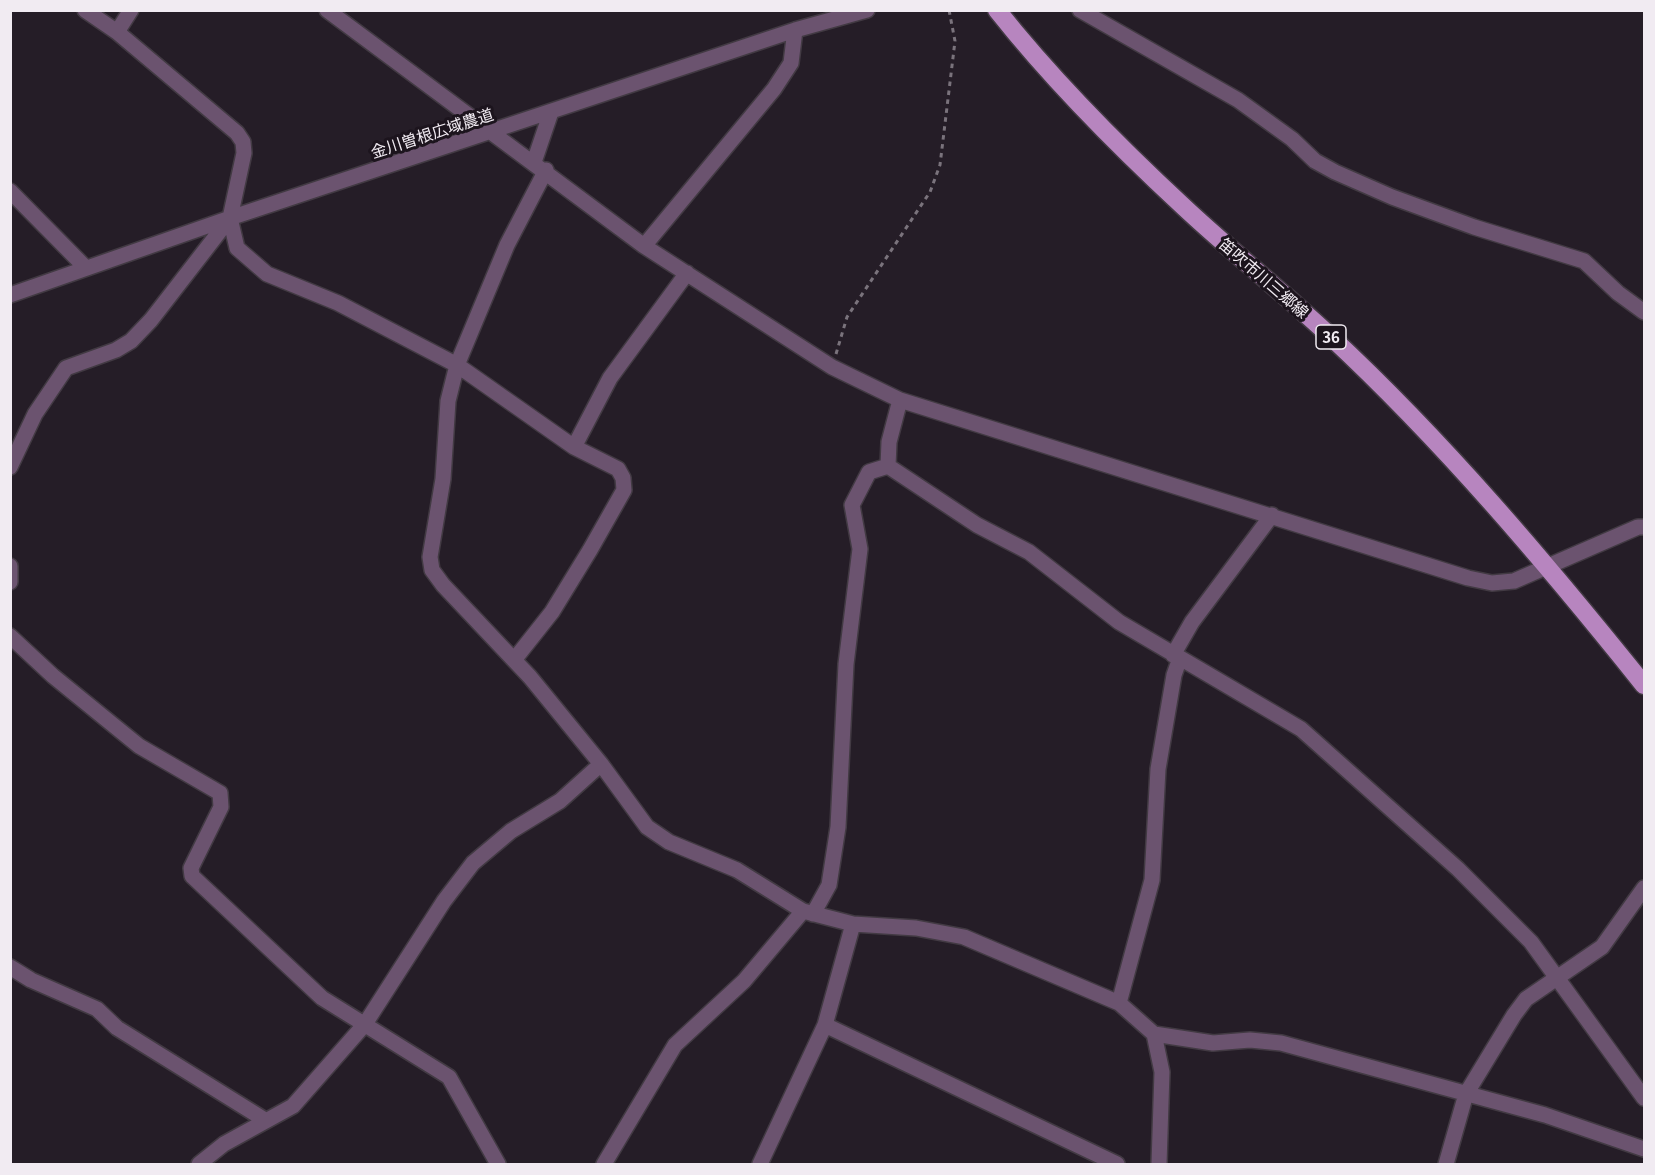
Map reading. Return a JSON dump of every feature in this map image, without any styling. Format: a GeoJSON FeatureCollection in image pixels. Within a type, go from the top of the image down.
{"type":"FeatureCollection","features":[{"type":"Feature","properties":{"kind":"main road","name":"笛吹市川三郷線"},"geometry":{"type":"LineString","coordinates":[[997,10],[1082,110],[1185,209],[1330,336],[1436,441],[1548,566],[1644,685]]}},
{"type":"Feature","properties":{"kind":"street"},"geometry":{"type":"LineString","coordinates":[[85,10],[117,32],[237,133],[243,142],[244,153],[230,218],[237,248],[267,274],[338,303],[457,365],[574,447],[618,469],[623,478],[624,490],[552,612],[513,660]]}},
{"type":"Feature","properties":{"kind":"street"},"geometry":{"type":"LineString","coordinates":[[117,32],[131,10]]}},
{"type":"Feature","properties":{"kind":"street"},"geometry":{"type":"LineString","coordinates":[[327,10],[540,166],[644,246],[832,367],[900,400],[1468,578],[1492,583],[1514,581],[1638,527],[1644,527]]}},
{"type":"Feature","properties":{"kind":"street","name":"金川曽根広域農道"},"geometry":{"type":"LineString","coordinates":[[10,295],[230,218],[795,30],[867,10]]}},
{"type":"Feature","properties":{"kind":"street"},"geometry":{"type":"LineString","coordinates":[[1080,10],[1238,100],[1292,139],[1315,161],[1335,172],[1392,197],[1474,227],[1584,261],[1618,293],[1644,312]]}},
{"type":"Feature","properties":{"kind":"street"},"geometry":{"type":"LineString","coordinates":[[644,246],[774,89],[791,63],[795,30]]}},
{"type":"Feature","properties":{"kind":"street"},"geometry":{"type":"LineString","coordinates":[[551,112],[540,166],[457,365],[448,401],[443,479],[430,556],[431,563],[443,585],[513,660],[601,764],[647,826],[669,842],[737,870],[808,912],[853,924],[916,928],[964,937],[1119,1003],[1154,1034],[1213,1043],[1250,1040],[1281,1043],[1545,1115],[1644,1149]]}},
{"type":"Feature","properties":{"kind":"street"},"geometry":{"type":"LineString","coordinates":[[10,191],[32,210],[86,268]]}},
{"type":"Feature","properties":{"kind":"street"},"geometry":{"type":"LineString","coordinates":[[10,467],[35,414],[66,368],[116,350],[130,341],[151,320],[230,218]]}},
{"type":"Feature","properties":{"kind":"street"},"geometry":{"type":"LineString","coordinates":[[574,447],[610,378],[687,273]]}},
{"type":"Feature","properties":{"kind":"street"},"geometry":{"type":"LineString","coordinates":[[888,466],[889,442],[900,400]]}},
{"type":"Feature","properties":{"kind":"street"},"geometry":{"type":"LineString","coordinates":[[888,466],[977,525],[1029,552],[1119,622],[1301,729],[1458,869],[1531,942],[1644,1098]]}},
{"type":"Feature","properties":{"kind":"street"},"geometry":{"type":"LineString","coordinates":[[604,1164],[675,1045],[744,981],[830,885],[838,827],[846,664],[860,549],[852,505],[869,472],[888,466]]}},
{"type":"Feature","properties":{"kind":"street"},"geometry":{"type":"LineString","coordinates":[[1119,1003],[1152,880],[1158,769],[1177,656],[1192,622],[1272,515]]}},
{"type":"Feature","properties":{"kind":"street"},"geometry":{"type":"LineString","coordinates":[[10,566],[10,582]]}},
{"type":"Feature","properties":{"kind":"street"},"geometry":{"type":"LineString","coordinates":[[10,636],[53,676],[139,746],[220,793],[221,807],[191,868],[192,876],[322,998],[449,1077],[498,1164]]}},
{"type":"Feature","properties":{"kind":"street"},"geometry":{"type":"LineString","coordinates":[[199,1164],[224,1144],[293,1106],[365,1024],[444,900],[473,863],[511,831],[560,801],[601,764]]}},
{"type":"Feature","properties":{"kind":"street"},"geometry":{"type":"LineString","coordinates":[[1446,1164],[1466,1094],[1514,1015],[1526,999],[1602,947],[1644,888]]}},
{"type":"Feature","properties":{"kind":"street"},"geometry":{"type":"LineString","coordinates":[[760,1164],[825,1025],[853,924]]}},
{"type":"Feature","properties":{"kind":"street"},"geometry":{"type":"LineString","coordinates":[[10,967],[31,980],[97,1009],[117,1028],[264,1120]]}},
{"type":"Feature","properties":{"kind":"street"},"geometry":{"type":"LineString","coordinates":[[825,1025],[1117,1164]]}},
{"type":"Feature","properties":{"kind":"street"},"geometry":{"type":"LineString","coordinates":[[1154,1034],[1162,1072],[1159,1164]]}},
{"type":"Feature","properties":{"kind":"path"},"geometry":{"type":"LineString","coordinates":[[832,367],[847,317],[930,192],[940,165],[955,41],[949,10]]}}]}
